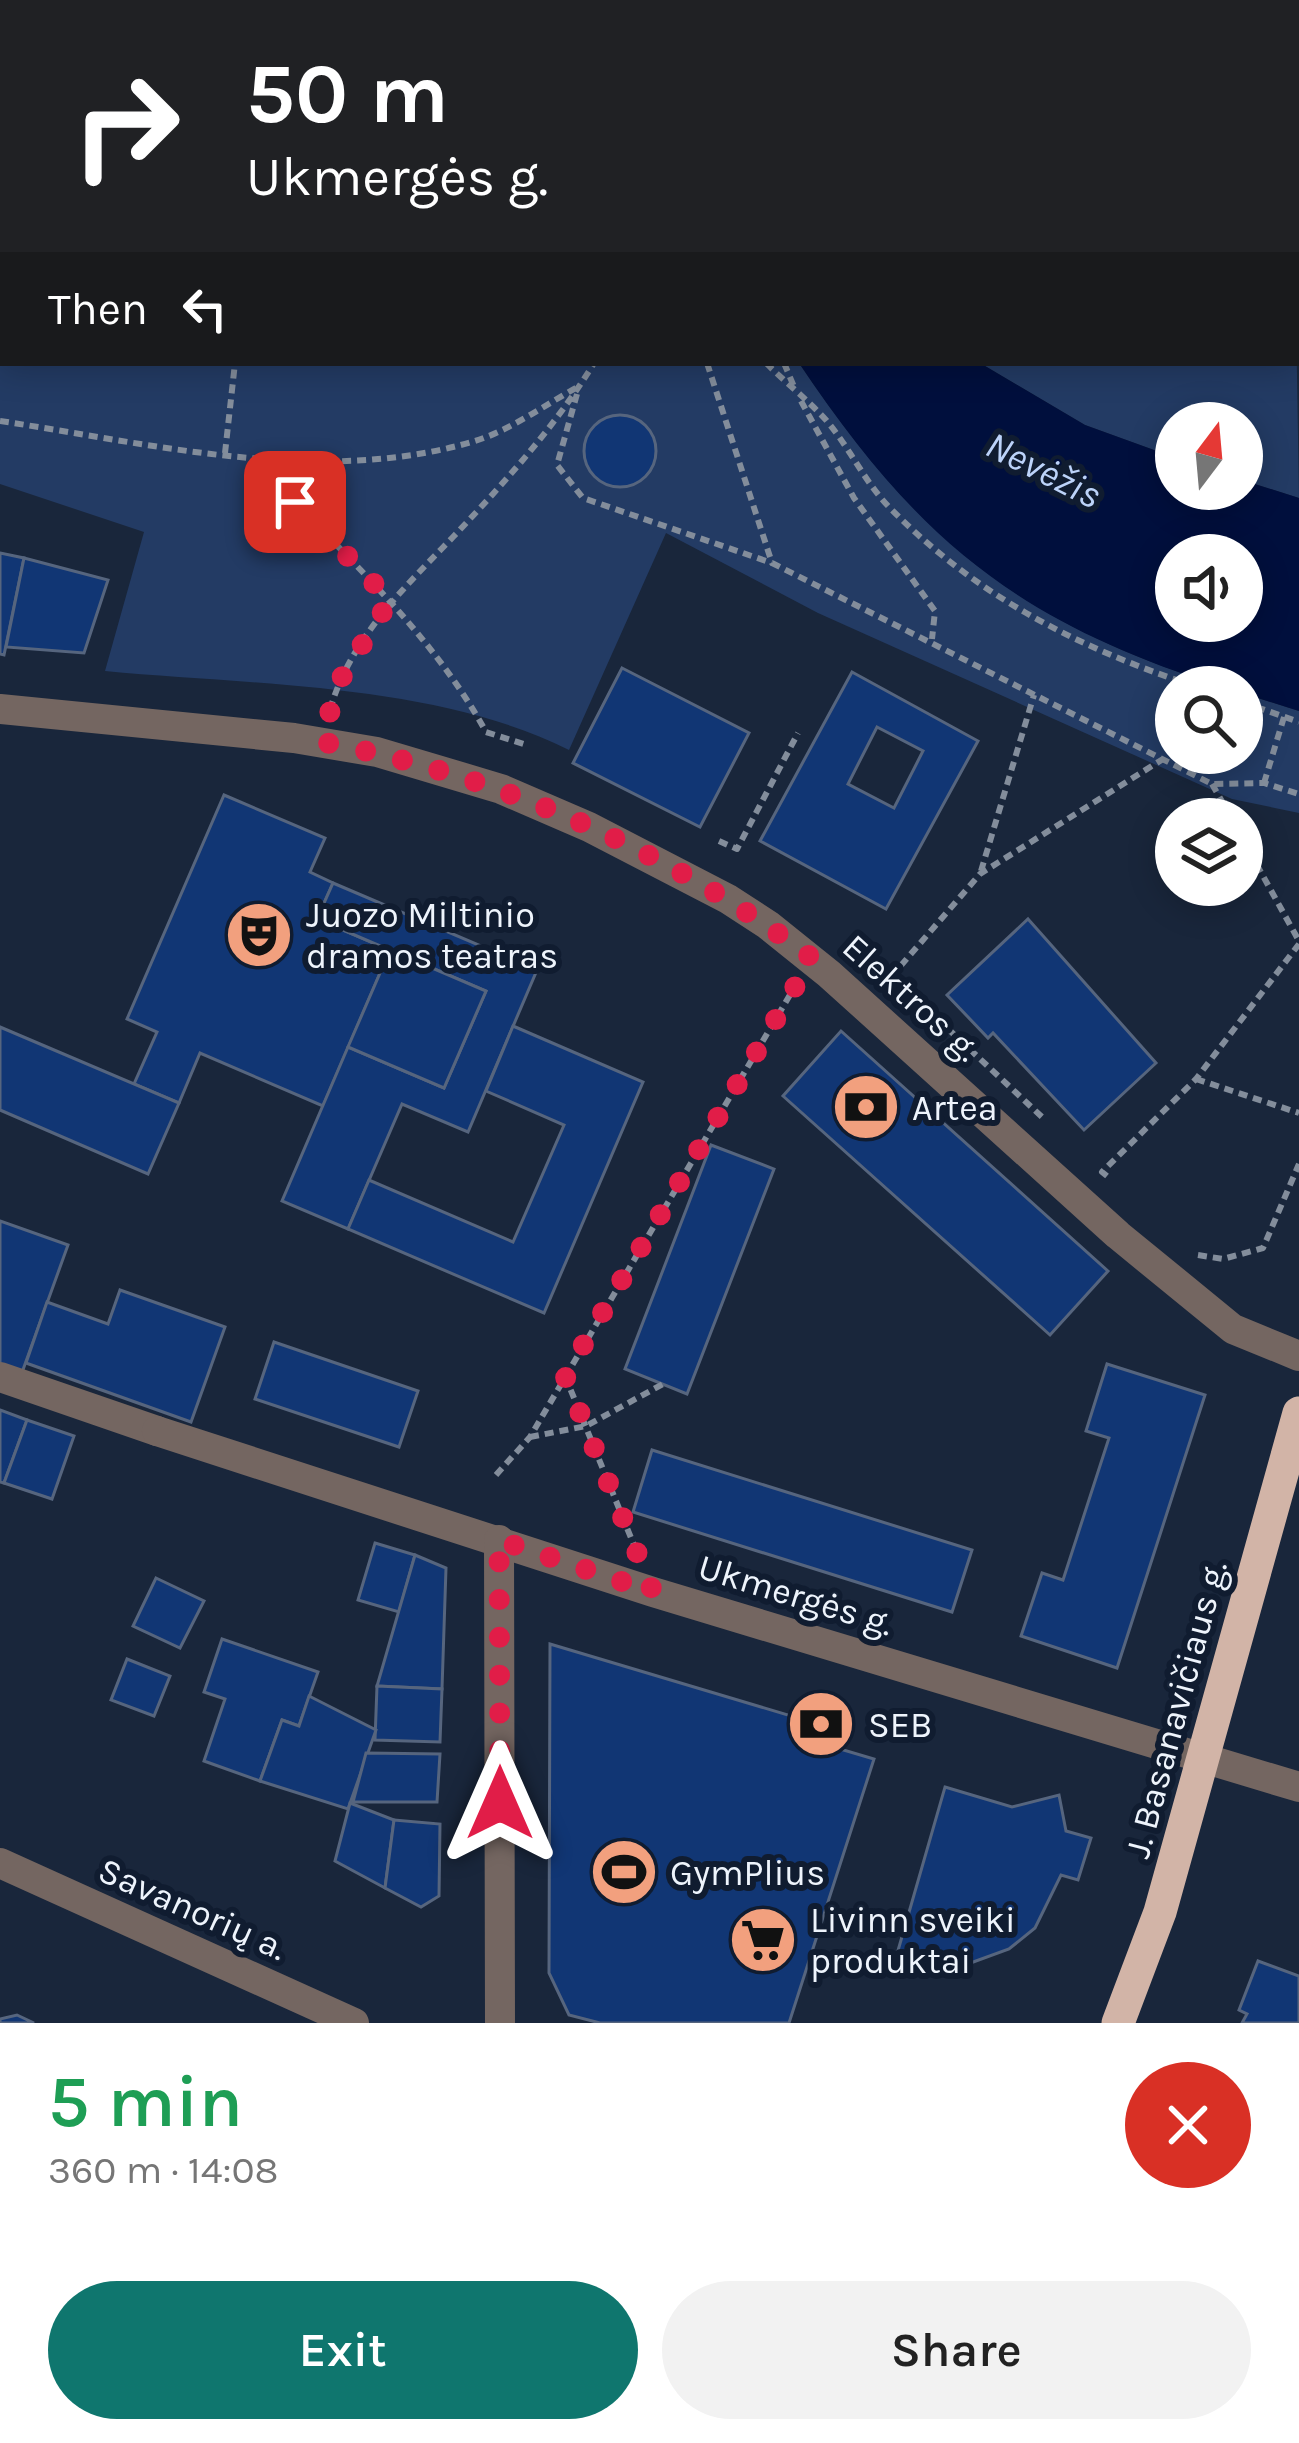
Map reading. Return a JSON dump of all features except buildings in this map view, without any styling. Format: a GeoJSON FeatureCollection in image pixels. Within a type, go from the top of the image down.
{"type":"FeatureCollection","features":[{"type":"Feature","properties":{"kind":"highway","name":"J. Basanavičiaus g."},"geometry":{"type":"LineString","coordinates":[[1118,2023],[1160,1912],[1299,1413]]}},
{"type":"Feature","properties":{"kind":"street","name":"Elektros g."},"geometry":{"type":"LineString","coordinates":[[0,710],[322,742],[425,764],[549,809],[728,898],[812,958],[1118,1235],[1216,1316],[1233,1329],[1299,1356]]}},
{"type":"Feature","properties":{"kind":"street","name":"Ukmergės g."},"geometry":{"type":"LineString","coordinates":[[0,1377],[653,1592],[1299,1787]]}},
{"type":"Feature","properties":{"kind":"street"},"geometry":{"type":"LineString","coordinates":[[499,1540],[500,2023]]}},
{"type":"Feature","properties":{"kind":"street","name":"Savanorių a."},"geometry":{"type":"LineString","coordinates":[[0,1864],[354,2023]]}},
{"type":"Feature","properties":{"kind":"path"},"geometry":{"type":"LineString","coordinates":[[225,453],[235,366]]}},
{"type":"Feature","properties":{"kind":"path"},"geometry":{"type":"LineString","coordinates":[[322,742],[337,685],[390,600],[545,434],[592,366]]}},
{"type":"Feature","properties":{"kind":"path"},"geometry":{"type":"LineString","coordinates":[[708,366],[772,563]]}},
{"type":"Feature","properties":{"kind":"path"},"geometry":{"type":"LineString","coordinates":[[769,366],[824,418],[887,506],[976,584],[1033,622],[1096,652],[1155,672]]}},
{"type":"Feature","properties":{"kind":"path"},"geometry":{"type":"LineString","coordinates":[[785,366],[854,498],[934,611],[932,639]]}},
{"type":"Feature","properties":{"kind":"path"},"geometry":{"type":"LineString","coordinates":[[0,422],[288,461],[410,455],[479,440],[581,385]]}},
{"type":"Feature","properties":{"kind":"path"},"geometry":{"type":"LineString","coordinates":[[581,385],[557,465],[584,498],[772,563],[932,639],[1155,755]]}},
{"type":"Feature","properties":{"kind":"path"},"geometry":{"type":"LineString","coordinates":[[295,502],[390,600],[464,692],[486,732],[527,745]]}},
{"type":"Feature","properties":{"kind":"path"},"geometry":{"type":"LineString","coordinates":[[980,874],[1034,694]]}},
{"type":"Feature","properties":{"kind":"path"},"geometry":{"type":"LineString","coordinates":[[1263,710],[1299,722]]}},
{"type":"Feature","properties":{"kind":"path"},"geometry":{"type":"LineString","coordinates":[[1264,783],[1284,717]]}},
{"type":"Feature","properties":{"kind":"path"},"geometry":{"type":"LineString","coordinates":[[719,841],[737,849],[798,733]]}},
{"type":"Feature","properties":{"kind":"path"},"geometry":{"type":"LineString","coordinates":[[891,977],[980,874],[1155,764]]}},
{"type":"Feature","properties":{"kind":"path"},"geometry":{"type":"LineString","coordinates":[[1192,774],[1212,784],[1264,783],[1299,794]]}},
{"type":"Feature","properties":{"kind":"path"},"geometry":{"type":"LineString","coordinates":[[1212,784],[1220,798]]}},
{"type":"Feature","properties":{"kind":"path"},"geometry":{"type":"LineString","coordinates":[[1102,1172],[1196,1079],[1299,942],[1263,876]]}},
{"type":"Feature","properties":{"kind":"path"},"geometry":{"type":"LineString","coordinates":[[496,1475],[530,1437],[812,958]]}},
{"type":"Feature","properties":{"kind":"path"},"geometry":{"type":"LineString","coordinates":[[883,967],[1049,1123]]}},
{"type":"Feature","properties":{"kind":"path"},"geometry":{"type":"LineString","coordinates":[[1196,1079],[1299,1113]]}},
{"type":"Feature","properties":{"kind":"path"},"geometry":{"type":"LineString","coordinates":[[1084,1156],[1118,1188]]}},
{"type":"Feature","properties":{"kind":"path"},"geometry":{"type":"LineString","coordinates":[[1186,1249],[1223,1259],[1263,1248],[1299,1164]]}},
{"type":"Feature","properties":{"kind":"path"},"geometry":{"type":"LineString","coordinates":[[565,1376],[653,1592]]}},
{"type":"Feature","properties":{"kind":"path"},"geometry":{"type":"LineString","coordinates":[[530,1437],[586,1426],[663,1384]]}},
{"type":"Feature","properties":{"kind":"shaded area"},"geometry":{"type":"Polygon","coordinates":[[[0,366],[801,366],[886,479],[979,567],[1088,634],[1163,666],[1155,666],[1155,764],[818,613],[666,533],[569,750],[517,728],[402,699],[105,671],[144,532],[0,484],[0,366]]]}},
{"type":"Feature","properties":{"kind":"shaded area"},"geometry":{"type":"Polygon","coordinates":[[[985,366],[1297,366],[1299,498],[1263,487],[1263,402],[1155,402],[1155,450],[1085,425],[985,366]]]}},
{"type":"Feature","properties":{"kind":"shaded area"},"geometry":{"type":"Polygon","coordinates":[[[1263,700],[1299,711],[1299,813],[1263,805],[1263,798],[1230,798],[1176,774],[1263,774],[1263,700]]]}},
{"type":"Feature","properties":{"kind":"water","name":"Nevėžis"},"geometry":{"type":"Polygon","coordinates":[[[801,366],[985,366],[1085,425],[1155,450],[1155,510],[1263,510],[1263,487],[1299,498],[1299,711],[1263,700],[1263,666],[1163,666],[1087,634],[1030,603],[931,527],[887,480],[801,366]]]}},
{"type":"Feature","properties":{"kind":"place","name":"Juozo Miltinio dramos teatras"},"geometry":{"type":"Point","coordinates":[259,935]}},
{"type":"Feature","properties":{"kind":"place","name":"Artea"},"geometry":{"type":"Point","coordinates":[866,1107]}},
{"type":"Feature","properties":{"kind":"place","name":"SEB"},"geometry":{"type":"Point","coordinates":[821,1724]}},
{"type":"Feature","properties":{"kind":"place","name":"GymPlius"},"geometry":{"type":"Point","coordinates":[624,1872]}},
{"type":"Feature","properties":{"kind":"place","name":"Livinn sveiki produktai"},"geometry":{"type":"Point","coordinates":[763,1940]}},
{"type":"Feature","properties":{"kind":"route"},"geometry":{"type":"LineString","coordinates":[[295,502],[390,600],[337,685],[322,742],[425,764],[549,809],[728,898],[812,958],[565,1376],[653,1592],[499,1540],[500,1803]]}}]}
